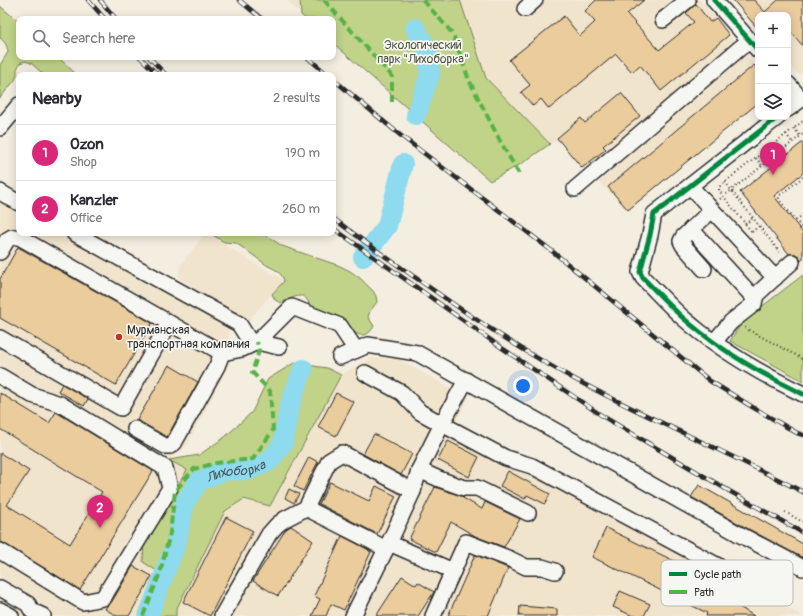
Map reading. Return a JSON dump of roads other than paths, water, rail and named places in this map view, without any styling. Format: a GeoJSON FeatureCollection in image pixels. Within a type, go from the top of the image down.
{"type":"FeatureCollection","features":[{"type":"Feature","properties":{"kind":"street"},"geometry":{"type":"LineString","coordinates":[[663,20],[688,0]]}},
{"type":"Feature","properties":{"kind":"street"},"geometry":{"type":"LineString","coordinates":[[575,189],[740,48],[754,45],[714,0]]}},
{"type":"Feature","properties":{"kind":"street"},"geometry":{"type":"LineString","coordinates":[[791,87],[802,98],[791,107]]}},
{"type":"Feature","properties":{"kind":"street"},"geometry":{"type":"LineString","coordinates":[[0,128],[16,109]]}},
{"type":"Feature","properties":{"kind":"street"},"geometry":{"type":"LineString","coordinates":[[774,120],[654,214],[649,241],[640,272],[643,278],[683,317],[714,342],[771,378],[803,394]]}},
{"type":"Feature","properties":{"kind":"street"},"geometry":{"type":"LineString","coordinates":[[690,186],[774,278]]}},
{"type":"Feature","properties":{"kind":"street"},"geometry":{"type":"LineString","coordinates":[[0,192],[16,201]]}},
{"type":"Feature","properties":{"kind":"street"},"geometry":{"type":"LineString","coordinates":[[704,269],[681,243],[683,237],[711,209]]}},
{"type":"Feature","properties":{"kind":"street"},"geometry":{"type":"LineString","coordinates":[[691,229],[754,297],[755,300],[754,304],[731,322],[714,342]]}},
{"type":"Feature","properties":{"kind":"street"},"geometry":{"type":"LineString","coordinates":[[79,236],[239,324],[249,340],[279,347]]}},
{"type":"Feature","properties":{"kind":"street"},"geometry":{"type":"LineString","coordinates":[[0,252],[7,240],[12,237],[19,237],[222,353],[242,349],[257,342],[292,307],[340,326],[356,350]]}},
{"type":"Feature","properties":{"kind":"street"},"geometry":{"type":"LineString","coordinates":[[754,297],[790,263]]}},
{"type":"Feature","properties":{"kind":"street"},"geometry":{"type":"LineString","coordinates":[[0,338],[121,408],[169,323]]}},
{"type":"Feature","properties":{"kind":"street"},"geometry":{"type":"LineString","coordinates":[[340,357],[368,345],[417,353],[737,533],[788,560]]}},
{"type":"Feature","properties":{"kind":"street"},"geometry":{"type":"LineString","coordinates":[[135,429],[165,446],[170,446],[174,443],[217,366],[222,353]]}},
{"type":"Feature","properties":{"kind":"street"},"geometry":{"type":"LineString","coordinates":[[365,373],[402,393],[420,412],[506,458],[532,466],[707,560]]}},
{"type":"Feature","properties":{"kind":"street"},"geometry":{"type":"LineString","coordinates":[[0,376],[32,396],[60,404],[165,468],[170,488],[102,598],[83,602],[0,552]]}},
{"type":"Feature","properties":{"kind":"street"},"geometry":{"type":"LineString","coordinates":[[353,616],[388,546],[413,491],[419,470],[466,380]]}},
{"type":"Feature","properties":{"kind":"street"},"geometry":{"type":"LineString","coordinates":[[222,616],[269,534],[285,519],[306,508],[329,461],[342,453],[413,491]]}},
{"type":"Feature","properties":{"kind":"street"},"geometry":{"type":"LineString","coordinates":[[419,470],[439,480],[464,488],[477,488],[528,513]]}},
{"type":"Feature","properties":{"kind":"street"},"geometry":{"type":"LineString","coordinates":[[306,508],[369,540],[453,571]]}},
{"type":"Feature","properties":{"kind":"street"},"geometry":{"type":"LineString","coordinates":[[433,616],[466,542],[510,558],[526,567],[542,567],[555,571]]}},
{"type":"Feature","properties":{"kind":"street"},"geometry":{"type":"LineString","coordinates":[[793,563],[803,568]]}},
{"type":"Feature","properties":{"kind":"street"},"geometry":{"type":"LineString","coordinates":[[0,588],[28,604],[32,611],[43,616]]}},
{"type":"Feature","properties":{"kind":"street"},"geometry":{"type":"LineString","coordinates":[[0,610],[11,616]]}},
{"type":"Feature","properties":{"kind":"waterway","name":"Лихоборка"},"geometry":{"type":"LineString","coordinates":[[415,28],[428,50],[430,74],[416,115]]}},
{"type":"Feature","properties":{"kind":"waterway","name":"Лихоборка"},"geometry":{"type":"LineString","coordinates":[[363,257],[387,226],[403,164]]}},
{"type":"Feature","properties":{"kind":"waterway","name":"Лихоборка"},"geometry":{"type":"LineString","coordinates":[[148,616],[176,544],[185,502],[199,481],[223,471],[249,470],[270,461],[283,443],[289,407],[303,369]]}},
{"type":"Feature","properties":{"kind":"railway"},"geometry":{"type":"LineString","coordinates":[[88,0],[102,16]]}},
{"type":"Feature","properties":{"kind":"railway"},"geometry":{"type":"LineString","coordinates":[[100,0],[113,16]]}},
{"type":"Feature","properties":{"kind":"railway"},"geometry":{"type":"LineString","coordinates":[[239,0],[258,16]]}},
{"type":"Feature","properties":{"kind":"railway"},"geometry":{"type":"LineString","coordinates":[[143,60],[155,72]]}},
{"type":"Feature","properties":{"kind":"railway"},"geometry":{"type":"LineString","coordinates":[[152,60],[163,72]]}},
{"type":"Feature","properties":{"kind":"railway"},"geometry":{"type":"LineString","coordinates":[[310,60],[324,72]]}},
{"type":"Feature","properties":{"kind":"railway"},"geometry":{"type":"LineString","coordinates":[[336,82],[400,135],[552,251],[710,381],[797,433],[803,435]]}},
{"type":"Feature","properties":{"kind":"railway"},"geometry":{"type":"LineString","coordinates":[[336,220],[465,312],[540,359],[578,381],[803,492]]}},
{"type":"Feature","properties":{"kind":"railway"},"geometry":{"type":"LineString","coordinates":[[336,230],[502,348],[604,417],[803,533]]}},
{"type":"Feature","properties":{"kind":"place","name":"Ozon"},"geometry":{"type":"Point","coordinates":[773,175]}},
{"type":"Feature","properties":{"kind":"place","name":"Мурманская транспортная компания"},"geometry":{"type":"Point","coordinates":[119,337]}},
{"type":"Feature","properties":{"kind":"place","name":"Kanzler"},"geometry":{"type":"Point","coordinates":[100,528]}},
{"type":"Feature","properties":{"kind":"park label","name":"Экологический парк \"Лихоборка\""},"geometry":{"type":"Point","coordinates":[423,52]}}]}
